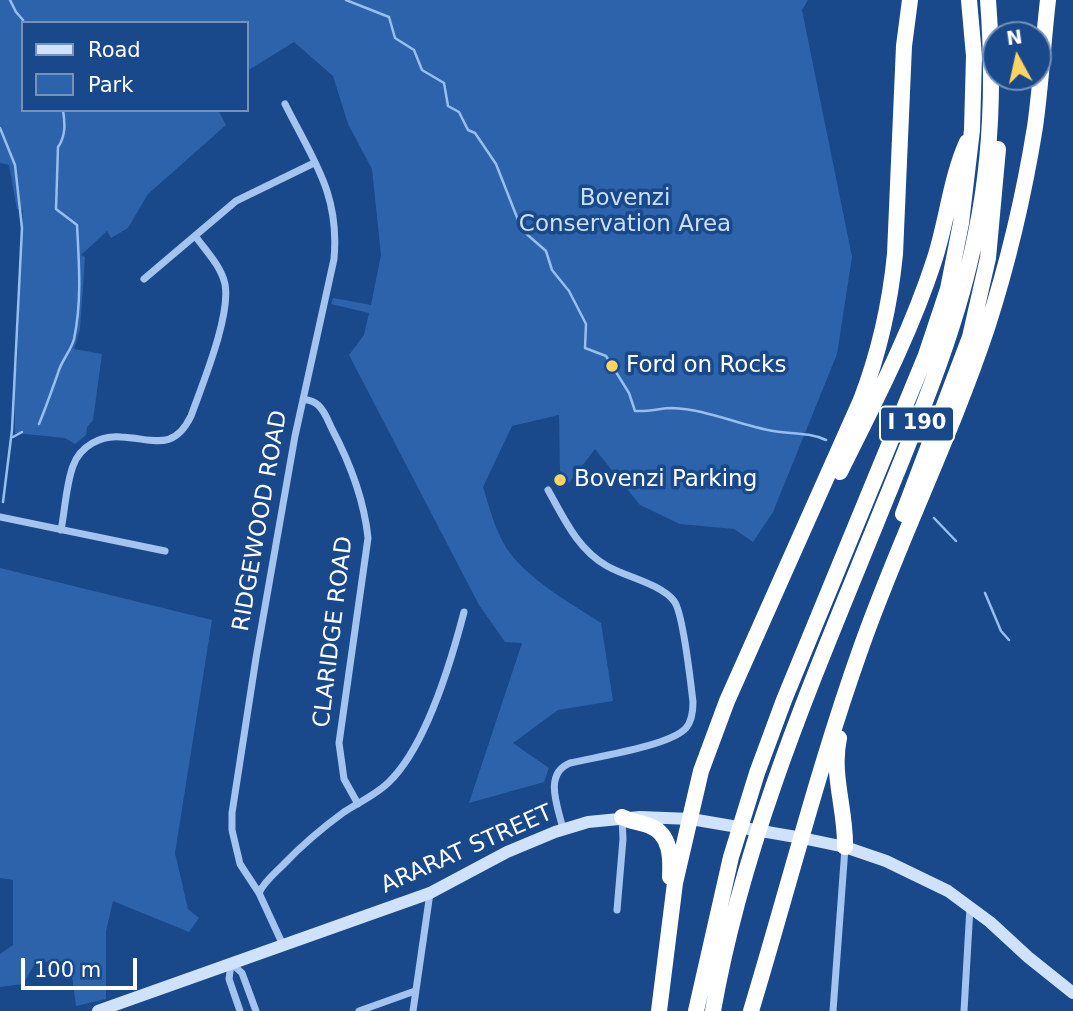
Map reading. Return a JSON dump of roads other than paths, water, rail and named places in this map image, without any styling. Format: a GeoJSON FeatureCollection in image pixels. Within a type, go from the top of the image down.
{"type":"FeatureCollection","features":[{"type":"Feature","properties":{"kind":"highway"},"geometry":{"type":"LineString","coordinates":[[659,1011],[675,883],[701,771],[720,717],[861,401],[887,317],[895,254],[904,46],[910,0]]}},
{"type":"Feature","properties":{"kind":"highway","name":"I 190"},"geometry":{"type":"LineString","coordinates":[[696,1011],[731,857],[757,773],[922,367],[948,289],[961,223],[972,130],[974,56],[969,0]]}},
{"type":"Feature","properties":{"kind":"highway","name":"I 190"},"geometry":{"type":"LineString","coordinates":[[713,1011],[734,911],[771,787],[921,414],[970,265],[990,136],[992,93],[988,0]]}},
{"type":"Feature","properties":{"kind":"highway"},"geometry":{"type":"LineString","coordinates":[[751,1011],[848,686],[895,558],[954,419],[988,326],[1005,267],[1035,126],[1048,0]]}},
{"type":"Feature","properties":{"kind":"highway"},"geometry":{"type":"LineString","coordinates":[[895,558],[903,513],[954,383],[982,291],[992,232],[999,138],[992,93]]}},
{"type":"Feature","properties":{"kind":"highway"},"geometry":{"type":"LineString","coordinates":[[792,560],[807,537],[912,321],[935,259],[958,162],[972,130]]}},
{"type":"Feature","properties":{"kind":"highway"},"geometry":{"type":"LineString","coordinates":[[845,847],[836,754],[848,708],[848,686]]}},
{"type":"Feature","properties":{"kind":"highway"},"geometry":{"type":"LineString","coordinates":[[622,817],[649,825],[663,835],[670,859],[668,925]]}},
{"type":"Feature","properties":{"kind":"main road","name":"ARARAT STREET"},"geometry":{"type":"LineString","coordinates":[[98,1011],[430,893],[506,852],[563,829],[622,817],[691,819],[802,838],[845,847],[917,875],[948,891],[970,907],[1073,993]]}},
{"type":"Feature","properties":{"kind":"street","name":"RIDGEWOOD ROAD"},"geometry":{"type":"LineString","coordinates":[[283,945],[259,893],[240,864],[232,830],[232,813],[256,658],[303,399],[336,241],[330,197],[285,104]]}},
{"type":"Feature","properties":{"kind":"street"},"geometry":{"type":"LineString","coordinates":[[145,279],[236,201],[314,163]]}},
{"type":"Feature","properties":{"kind":"street"},"geometry":{"type":"LineString","coordinates":[[61,530],[73,465],[83,449],[95,441],[121,436],[160,442],[174,437],[188,423],[201,389],[225,302],[225,285],[220,270],[196,237]]}},
{"type":"Feature","properties":{"kind":"street","name":"CLARIDGE ROAD"},"geometry":{"type":"LineString","coordinates":[[303,399],[321,408],[358,487],[366,520],[368,538],[339,743],[344,779],[358,804]]}},
{"type":"Feature","properties":{"kind":"street"},"geometry":{"type":"LineString","coordinates":[[548,490],[586,550],[608,567],[666,594],[676,604],[693,702],[688,725],[674,737],[561,767],[555,774],[554,782],[563,829]]}},
{"type":"Feature","properties":{"kind":"street"},"geometry":{"type":"LineString","coordinates":[[0,517],[165,551]]}},
{"type":"Feature","properties":{"kind":"street"},"geometry":{"type":"LineString","coordinates":[[259,893],[269,878],[306,842],[377,792],[390,781],[412,754],[433,706],[464,611]]}},
{"type":"Feature","properties":{"kind":"street"},"geometry":{"type":"LineString","coordinates":[[617,910],[623,839],[622,817]]}},
{"type":"Feature","properties":{"kind":"street"},"geometry":{"type":"LineString","coordinates":[[833,1011],[845,847]]}},
{"type":"Feature","properties":{"kind":"street"},"geometry":{"type":"LineString","coordinates":[[413,1011],[430,893]]}},
{"type":"Feature","properties":{"kind":"street"},"geometry":{"type":"LineString","coordinates":[[964,1011],[970,907]]}},
{"type":"Feature","properties":{"kind":"street"},"geometry":{"type":"LineString","coordinates":[[231,963],[229,979],[240,1011]]}},
{"type":"Feature","properties":{"kind":"street"},"geometry":{"type":"LineString","coordinates":[[231,963],[242,973],[256,1011]]}},
{"type":"Feature","properties":{"kind":"street"},"geometry":{"type":"LineString","coordinates":[[359,1011],[415,991]]}},
{"type":"Feature","properties":{"kind":"waterway"},"geometry":{"type":"LineString","coordinates":[[10,0],[23,21]]}},
{"type":"Feature","properties":{"kind":"waterway"},"geometry":{"type":"LineString","coordinates":[[346,0],[389,17],[395,38],[414,50],[422,70],[444,83],[448,106],[459,112],[468,130],[475,133],[496,164],[522,230],[546,251],[552,270],[569,291],[586,324],[585,348],[606,356],[629,393],[635,411],[685,409],[760,428],[807,434],[826,440]]}},
{"type":"Feature","properties":{"kind":"waterway"},"geometry":{"type":"LineString","coordinates":[[39,424],[59,369],[73,343],[77,325],[77,225],[56,209],[58,147],[64,129],[63,112]]}},
{"type":"Feature","properties":{"kind":"waterway"},"geometry":{"type":"LineString","coordinates":[[0,128],[15,165],[22,228],[12,430],[3,502]]}},
{"type":"Feature","properties":{"kind":"waterway"},"geometry":{"type":"LineString","coordinates":[[13,437],[22,432]]}},
{"type":"Feature","properties":{"kind":"waterway"},"geometry":{"type":"LineString","coordinates":[[934,518],[956,541]]}},
{"type":"Feature","properties":{"kind":"waterway"},"geometry":{"type":"LineString","coordinates":[[985,593],[1001,631],[1009,640]]}},
{"type":"Feature","properties":{"kind":"place","name":"Ford on Rocks"},"geometry":{"type":"Point","coordinates":[612,366]}},
{"type":"Feature","properties":{"kind":"place","name":"Bovenzi Parking"},"geometry":{"type":"Point","coordinates":[560,480]}},
{"type":"Feature","properties":{"kind":"park label","name":"Bovenzi Conservation Area"},"geometry":{"type":"Point","coordinates":[625,212]}}]}
